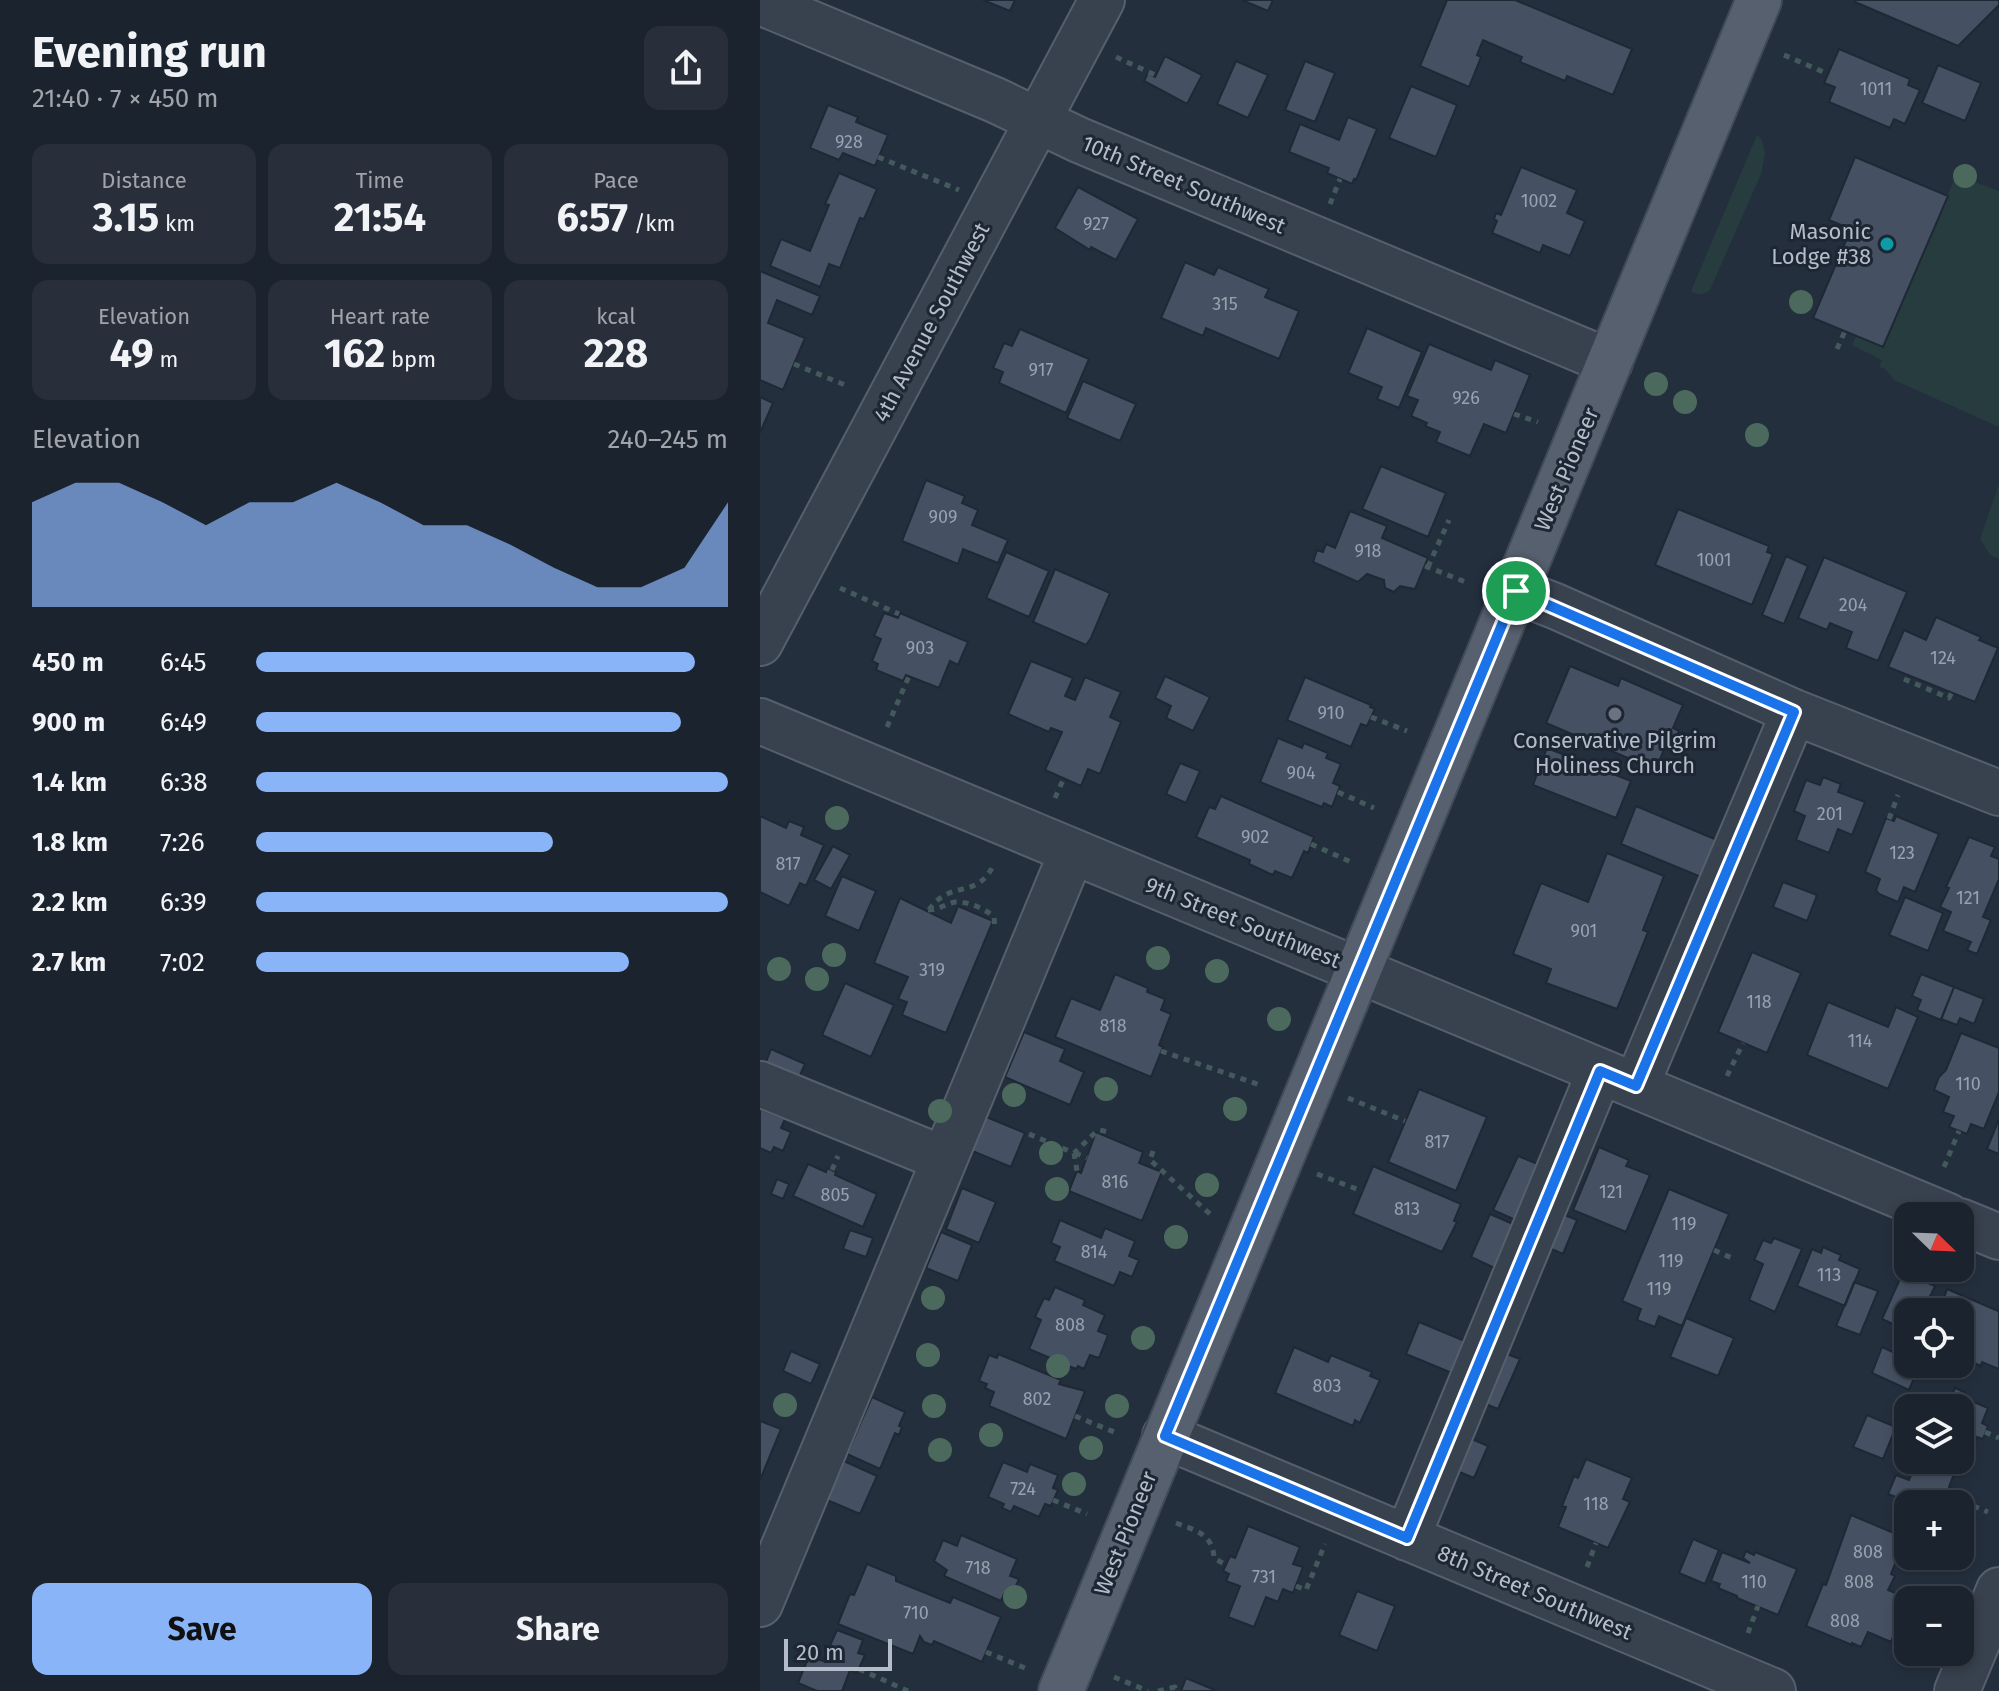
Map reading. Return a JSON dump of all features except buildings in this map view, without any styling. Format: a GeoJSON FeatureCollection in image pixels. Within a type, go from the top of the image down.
{"type":"FeatureCollection","features":[{"type":"Feature","properties":{"kind":"main road","name":"West Pioneer"},"geometry":{"type":"LineString","coordinates":[[1061,1691],[1759,0]]}},
{"type":"Feature","properties":{"kind":"street","name":"4th Avenue Southwest"},"geometry":{"type":"LineString","coordinates":[[760,643],[1102,0]]}},
{"type":"Feature","properties":{"kind":"street","name":"10th Street Southwest"},"geometry":{"type":"LineString","coordinates":[[760,2],[1079,140],[1610,362]]}},
{"type":"Feature","properties":{"kind":"street"},"geometry":{"type":"LineString","coordinates":[[1516,591],[1794,712],[1999,793]]}},
{"type":"Feature","properties":{"kind":"street"},"geometry":{"type":"LineString","coordinates":[[1407,1538],[1618,1078],[1794,712]]}},
{"type":"Feature","properties":{"kind":"street","name":"9th Street Southwest"},"geometry":{"type":"LineString","coordinates":[[760,721],[1915,1202]]}},
{"type":"Feature","properties":{"kind":"street"},"geometry":{"type":"LineString","coordinates":[[764,1585],[1072,852]]}},
{"type":"Feature","properties":{"kind":"street"},"geometry":{"type":"LineString","coordinates":[[760,1084],[944,1159]]}},
{"type":"Feature","properties":{"kind":"street"},"geometry":{"type":"LineString","coordinates":[[1974,1227],[1999,1237]]}},
{"type":"Feature","properties":{"kind":"street","name":"8th Street Southwest"},"geometry":{"type":"LineString","coordinates":[[1165,1436],[1773,1691]]}},
{"type":"Feature","properties":{"kind":"street"},"geometry":{"type":"LineString","coordinates":[[1957,1691],[1999,1590]]}},
{"type":"Feature","properties":{"kind":"path"},"geometry":{"type":"LineString","coordinates":[[1107,52],[1155,75]]}},
{"type":"Feature","properties":{"kind":"path"},"geometry":{"type":"LineString","coordinates":[[1784,55],[1828,74]]}},
{"type":"Feature","properties":{"kind":"path"},"geometry":{"type":"LineString","coordinates":[[878,157],[968,194]]}},
{"type":"Feature","properties":{"kind":"path"},"geometry":{"type":"LineString","coordinates":[[1329,204],[1340,179]]}},
{"type":"Feature","properties":{"kind":"path"},"geometry":{"type":"LineString","coordinates":[[1837,349],[1845,331]]}},
{"type":"Feature","properties":{"kind":"path"},"geometry":{"type":"LineString","coordinates":[[794,364],[845,385]]}},
{"type":"Feature","properties":{"kind":"path"},"geometry":{"type":"LineString","coordinates":[[1514,414],[1538,422]]}},
{"type":"Feature","properties":{"kind":"path"},"geometry":{"type":"LineString","coordinates":[[1449,520],[1426,566],[1468,583]]}},
{"type":"Feature","properties":{"kind":"path"},"geometry":{"type":"LineString","coordinates":[[840,588],[899,614]]}},
{"type":"Feature","properties":{"kind":"path"},"geometry":{"type":"LineString","coordinates":[[887,727],[909,676]]}},
{"type":"Feature","properties":{"kind":"path"},"geometry":{"type":"LineString","coordinates":[[1904,679],[1949,698],[1952,692]]}},
{"type":"Feature","properties":{"kind":"path"},"geometry":{"type":"LineString","coordinates":[[1371,717],[1407,731]]}},
{"type":"Feature","properties":{"kind":"path"},"geometry":{"type":"LineString","coordinates":[[1055,798],[1064,778]]}},
{"type":"Feature","properties":{"kind":"path"},"geometry":{"type":"LineString","coordinates":[[1889,819],[1903,783]]}},
{"type":"Feature","properties":{"kind":"path"},"geometry":{"type":"LineString","coordinates":[[1338,792],[1374,808]]}},
{"type":"Feature","properties":{"kind":"path"},"geometry":{"type":"LineString","coordinates":[[1311,844],[1351,862]]}},
{"type":"Feature","properties":{"kind":"path"},"geometry":{"type":"LineString","coordinates":[[991,937],[996,925],[989,912],[955,902],[939,910],[928,910],[944,893],[979,885],[993,866]]}},
{"type":"Feature","properties":{"kind":"path"},"geometry":{"type":"LineString","coordinates":[[1727,1076],[1743,1043]]}},
{"type":"Feature","properties":{"kind":"path"},"geometry":{"type":"LineString","coordinates":[[1161,1051],[1263,1086]]}},
{"type":"Feature","properties":{"kind":"path"},"geometry":{"type":"LineString","coordinates":[[1348,1098],[1405,1121]]}},
{"type":"Feature","properties":{"kind":"path"},"geometry":{"type":"LineString","coordinates":[[1944,1167],[1959,1131]]}},
{"type":"Feature","properties":{"kind":"path"},"geometry":{"type":"LineString","coordinates":[[1074,1153],[1096,1132],[1108,1132]]}},
{"type":"Feature","properties":{"kind":"path"},"geometry":{"type":"LineString","coordinates":[[1029,1134],[1087,1158]]}},
{"type":"Feature","properties":{"kind":"path"},"geometry":{"type":"LineString","coordinates":[[1153,1151],[1150,1160],[1210,1214]]}},
{"type":"Feature","properties":{"kind":"path"},"geometry":{"type":"LineString","coordinates":[[1074,1153],[1077,1171]]}},
{"type":"Feature","properties":{"kind":"path"},"geometry":{"type":"LineString","coordinates":[[1317,1174],[1362,1191]]}},
{"type":"Feature","properties":{"kind":"path"},"geometry":{"type":"LineString","coordinates":[[1714,1250],[1734,1259]]}},
{"type":"Feature","properties":{"kind":"path"},"geometry":{"type":"LineString","coordinates":[[1075,1416],[1119,1434]]}},
{"type":"Feature","properties":{"kind":"path"},"geometry":{"type":"LineString","coordinates":[[1985,1432],[1999,1438]]}},
{"type":"Feature","properties":{"kind":"path"},"geometry":{"type":"LineString","coordinates":[[1053,1500],[1087,1514]]}},
{"type":"Feature","properties":{"kind":"path"},"geometry":{"type":"LineString","coordinates":[[1974,1506],[1988,1512]]}},
{"type":"Feature","properties":{"kind":"path"},"geometry":{"type":"LineString","coordinates":[[1176,1523],[1205,1535],[1213,1546],[1214,1558],[1226,1565]]}},
{"type":"Feature","properties":{"kind":"path"},"geometry":{"type":"LineString","coordinates":[[1296,1586],[1306,1590],[1330,1532]]}},
{"type":"Feature","properties":{"kind":"path"},"geometry":{"type":"LineString","coordinates":[[1587,1567],[1596,1543]]}},
{"type":"Feature","properties":{"kind":"path"},"geometry":{"type":"LineString","coordinates":[[1748,1633],[1758,1606]]}},
{"type":"Feature","properties":{"kind":"path"},"geometry":{"type":"LineString","coordinates":[[986,1652],[1025,1668]]}},
{"type":"Feature","properties":{"kind":"path"},"geometry":{"type":"LineString","coordinates":[[859,1669],[908,1691]]}},
{"type":"Feature","properties":{"kind":"path"},"geometry":{"type":"LineString","coordinates":[[1114,1677],[1148,1691]]}},
{"type":"Feature","properties":{"kind":"path"},"geometry":{"type":"LineString","coordinates":[[1158,1691],[1175,1687],[1174,1691]]}},
{"type":"Feature","properties":{"kind":"green space"},"geometry":{"type":"Polygon","coordinates":[[[1757,135],[1762,140],[1765,153],[1761,174],[1710,290],[1696,294],[1691,291],[1757,135]]]}},
{"type":"Feature","properties":{"kind":"green space"},"geometry":{"type":"Polygon","coordinates":[[[1956,175],[1999,191],[1999,427],[1894,380],[1885,369],[1879,367],[1882,360],[1852,345],[1856,336],[1883,347],[1956,175]]]}},
{"type":"Feature","properties":{"kind":"green space"},"geometry":{"type":"Polygon","coordinates":[[[1999,484],[1999,559],[1990,555],[1980,539],[1999,484]]]}},
{"type":"Feature","properties":{"kind":"place","name":"Masonic Lodge #38"},"geometry":{"type":"Point","coordinates":[1887,244]}},
{"type":"Feature","properties":{"kind":"place","name":"Conservative Pilgrim Holiness Church"},"geometry":{"type":"Point","coordinates":[1615,714]}},
{"type":"Feature","properties":{"kind":"route"},"geometry":{"type":"LineString","coordinates":[[1516,591],[1794,712],[1636,1086],[1600,1071],[1407,1538],[1165,1436],[1516,591]]}}]}
